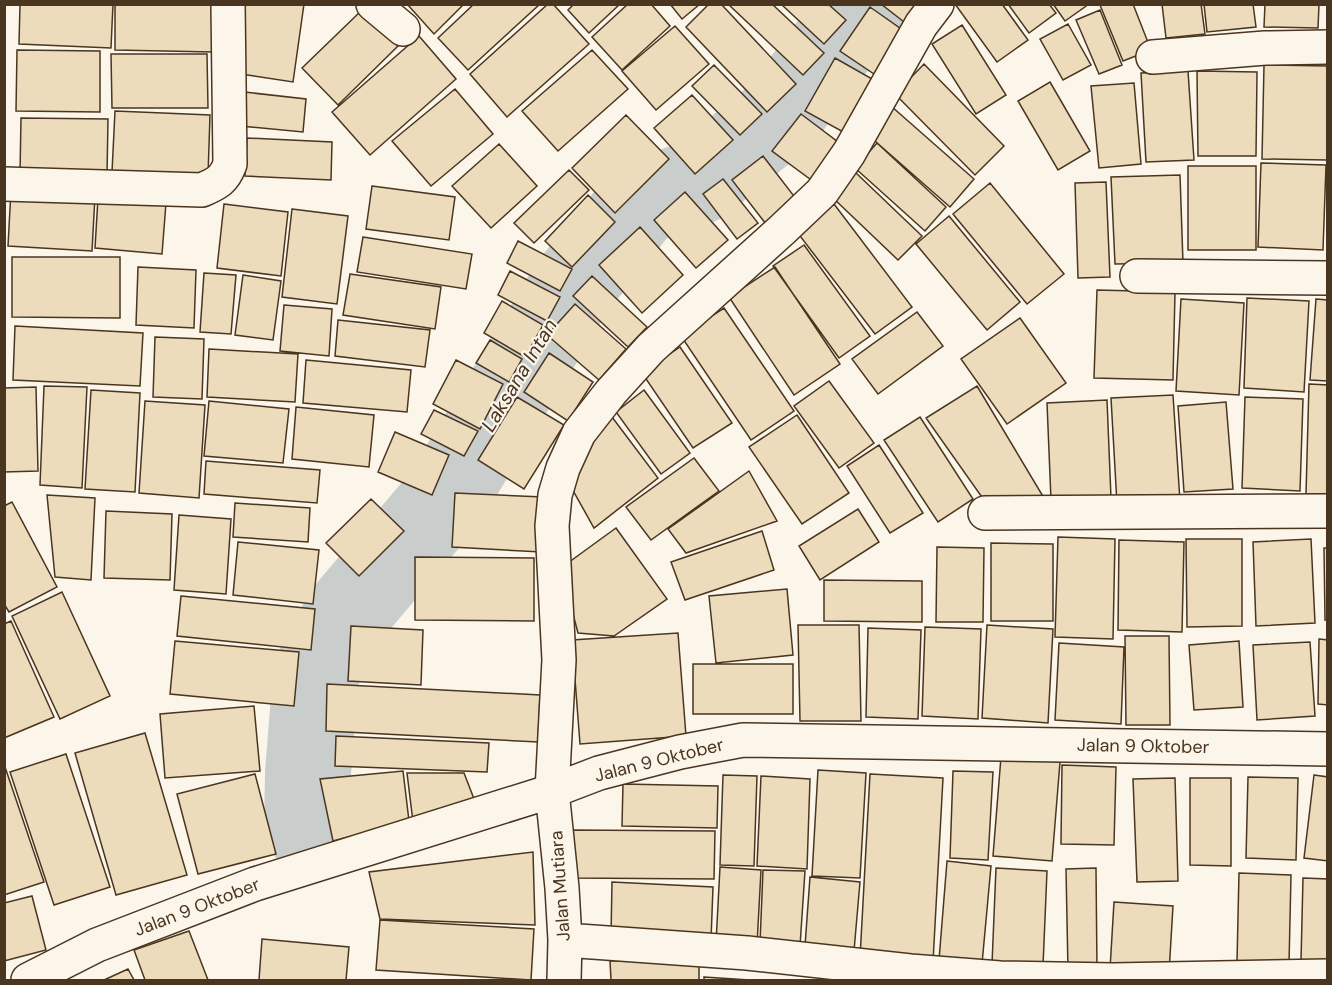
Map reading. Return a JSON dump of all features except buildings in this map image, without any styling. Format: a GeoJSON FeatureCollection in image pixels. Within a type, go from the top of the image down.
{"type":"FeatureCollection","features":[{"type":"Feature","properties":{"kind":"street"},"geometry":{"type":"LineString","coordinates":[[4,184],[202,190],[225,177],[230,164],[228,4]]}},
{"type":"Feature","properties":{"kind":"street"},"geometry":{"type":"LineString","coordinates":[[373,4],[403,29]]}},
{"type":"Feature","properties":{"kind":"street","name":"Jalan Mutiara"},"geometry":{"type":"LineString","coordinates":[[564,981],[565,940],[562,888],[552,791],[559,660],[552,526],[555,495],[562,468],[579,433],[611,392],[651,348],[822,192],[849,153],[921,25],[937,4]]}},
{"type":"Feature","properties":{"kind":"street"},"geometry":{"type":"LineString","coordinates":[[1153,57],[1265,48],[1328,47]]}},
{"type":"Feature","properties":{"kind":"street"},"geometry":{"type":"LineString","coordinates":[[1137,276],[1328,278]]}},
{"type":"Feature","properties":{"kind":"street"},"geometry":{"type":"LineString","coordinates":[[985,513],[1328,511]]}},
{"type":"Feature","properties":{"kind":"street","name":"Jalan 9 Oktober"},"geometry":{"type":"LineString","coordinates":[[28,981],[97,945],[255,884],[552,791],[599,773],[680,752],[743,740],[1328,748]]}},
{"type":"Feature","properties":{"kind":"street"},"geometry":{"type":"LineString","coordinates":[[565,940],[747,953],[910,971],[1000,978],[1113,980],[1328,976]]}},
{"type":"Feature","properties":{"kind":"waterway","name":"Laksana Intan"},"geometry":{"type":"LineString","coordinates":[[307,828],[308,773],[316,673],[346,615],[445,498],[572,287],[641,202],[700,181],[781,115],[864,4]]}}]}
